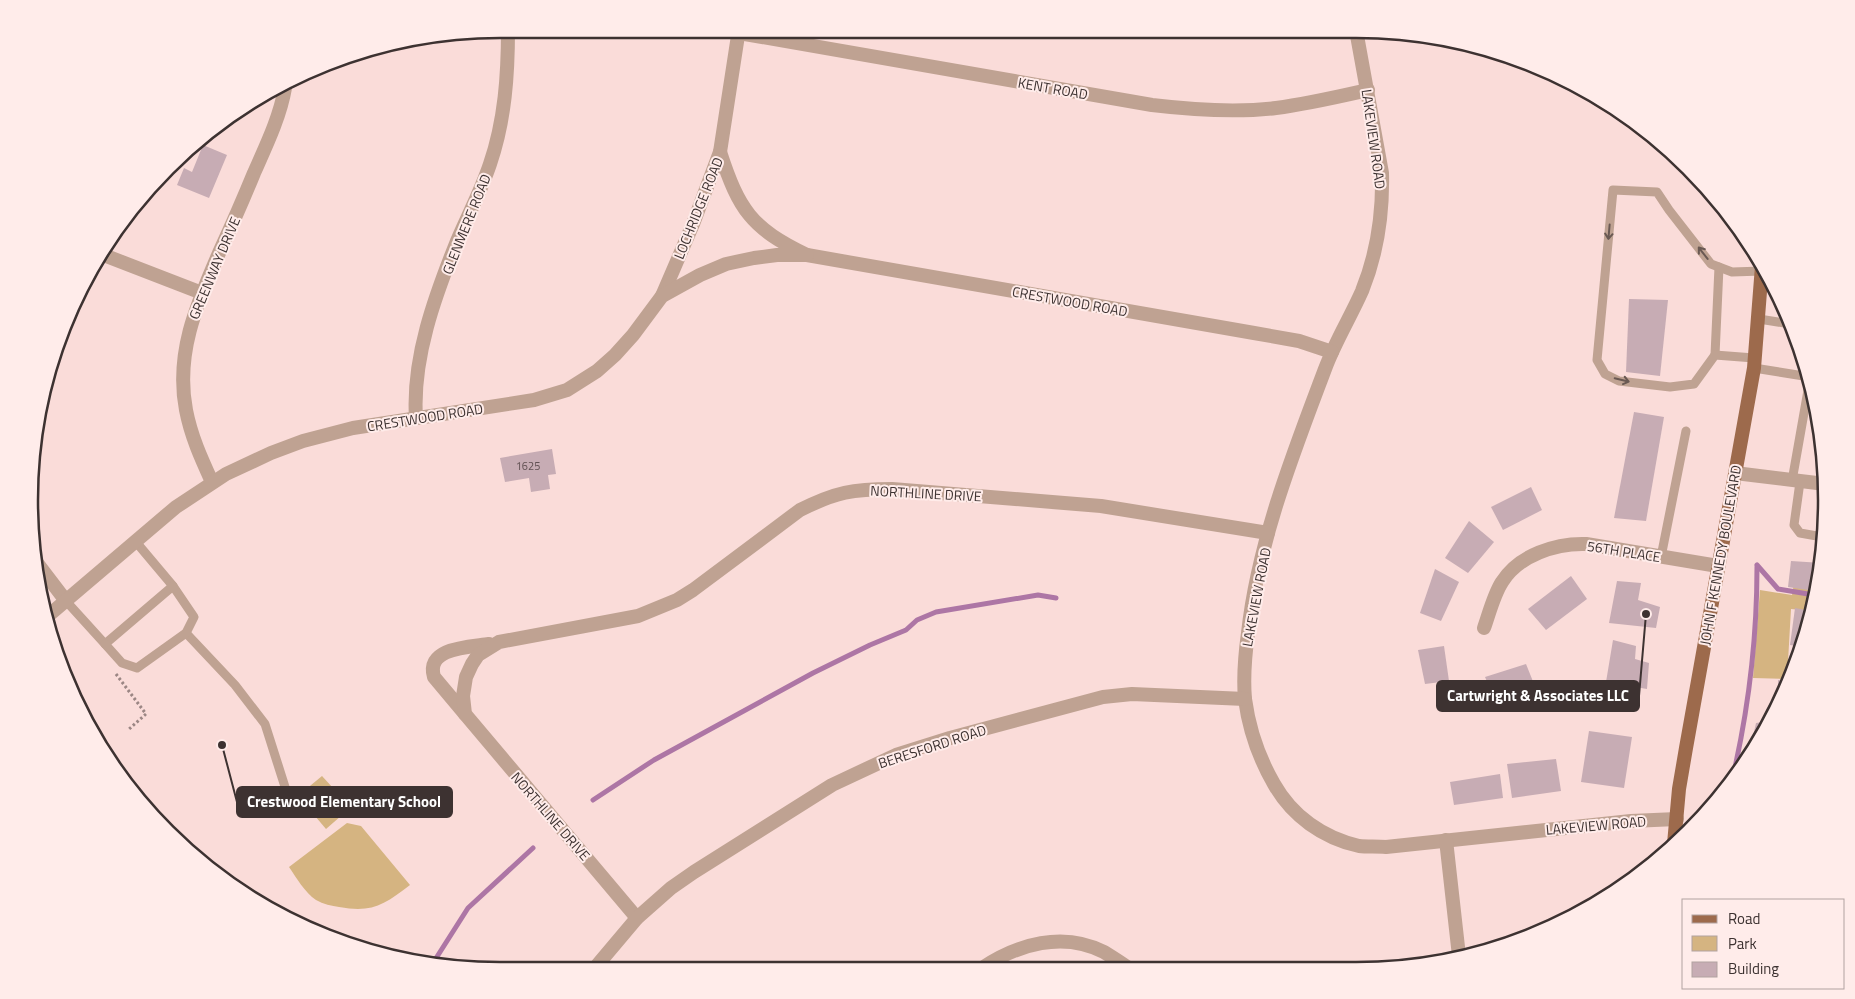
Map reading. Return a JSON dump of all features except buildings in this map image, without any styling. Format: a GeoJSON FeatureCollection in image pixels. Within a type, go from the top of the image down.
{"type":"FeatureCollection","features":[{"type":"Feature","properties":{"kind":"main road","name":"JOHN F KENNEDY BOULEVARD"},"geometry":{"type":"LineString","coordinates":[[1675,832],[1686,748],[1754,363],[1761,279]]}},
{"type":"Feature","properties":{"kind":"street","name":"GLENMERE ROAD"},"geometry":{"type":"LineString","coordinates":[[416,418],[414,397],[437,295],[481,187],[498,134],[507,85],[508,38]]}},
{"type":"Feature","properties":{"kind":"street","name":"LOCHRIDGE ROAD"},"geometry":{"type":"LineString","coordinates":[[662,296],[693,224],[720,152],[738,38]]}},
{"type":"Feature","properties":{"kind":"street","name":"KENT ROAD"},"geometry":{"type":"LineString","coordinates":[[778,38],[1152,105],[1196,110],[1275,108],[1312,103],[1368,90]]}},
{"type":"Feature","properties":{"kind":"street","name":"LAKEVIEW ROAD"},"geometry":{"type":"LineString","coordinates":[[1358,38],[1382,173],[1380,222],[1374,253],[1362,289],[1332,352],[1280,492],[1268,533],[1250,612],[1244,662],[1245,699],[1254,738],[1268,774],[1288,805],[1317,830],[1339,840],[1361,846],[1386,847],[1631,821],[1677,819]]}},
{"type":"Feature","properties":{"kind":"street","name":"GREENWAY DRIVE"},"geometry":{"type":"LineString","coordinates":[[212,482],[196,448],[190,427],[184,391],[185,356],[189,332],[202,293],[267,144],[283,102],[285,90]]}},
{"type":"Feature","properties":{"kind":"street","name":"CRESTWOOD ROAD"},"geometry":{"type":"LineString","coordinates":[[720,152],[736,195],[746,210],[772,237],[807,255]]}},
{"type":"Feature","properties":{"kind":"street","name":"CRESTWOOD ROAD"},"geometry":{"type":"LineString","coordinates":[[51,612],[176,507],[212,482],[271,453],[303,441],[353,428],[534,400],[566,390],[597,372],[616,355],[662,296],[700,275],[726,264],[754,258],[777,255],[807,255],[1300,341],[1332,352]]}},
{"type":"Feature","properties":{"kind":"street"},"geometry":{"type":"LineString","coordinates":[[107,256],[202,293]]}},
{"type":"Feature","properties":{"kind":"street"},"geometry":{"type":"LineString","coordinates":[[1735,473],[1817,483]]}},
{"type":"Feature","properties":{"kind":"street","name":"NORTHLINE DRIVE"},"geometry":{"type":"LineString","coordinates":[[637,918],[434,677],[434,664],[437,657],[446,652],[638,616],[677,600],[693,590],[800,510],[820,500],[845,492],[863,489],[892,489],[1101,506],[1268,533]]}},
{"type":"Feature","properties":{"kind":"street","name":"56TH PLACE"},"geometry":{"type":"LineString","coordinates":[[1484,628],[1501,582],[1524,561],[1550,548],[1567,544],[1586,544],[1718,566]]}},
{"type":"Feature","properties":{"kind":"street"},"geometry":{"type":"LineString","coordinates":[[43,571],[66,601]]}},
{"type":"Feature","properties":{"kind":"street","name":"NORTHLINE DRIVE"},"geometry":{"type":"LineString","coordinates":[[466,714],[463,696],[466,677],[478,655],[499,642]]}},
{"type":"Feature","properties":{"kind":"street","name":"BERESFORD ROAD"},"geometry":{"type":"LineString","coordinates":[[600,962],[637,918],[671,888],[761,828],[849,776],[896,755],[960,735],[1103,697],[1132,694],[1245,699]]}},
{"type":"Feature","properties":{"kind":"street"},"geometry":{"type":"LineString","coordinates":[[1446,840],[1458,950]]}},
{"type":"Feature","properties":{"kind":"street"},"geometry":{"type":"LineString","coordinates":[[992,962],[1017,948],[1054,941],[1088,946],[1104,952],[1119,962]]}},
{"type":"Feature","properties":{"kind":"lane"},"geometry":{"type":"LineString","coordinates":[[1719,267],[1715,355],[1694,384],[1670,387],[1619,381],[1605,374],[1597,360],[1613,190],[1657,192],[1712,264],[1732,272],[1756,270]]}},
{"type":"Feature","properties":{"kind":"lane"},"geometry":{"type":"LineString","coordinates":[[1759,319],[1782,323]]}},
{"type":"Feature","properties":{"kind":"lane"},"geometry":{"type":"LineString","coordinates":[[1715,355],[1801,375]]}},
{"type":"Feature","properties":{"kind":"lane"},"geometry":{"type":"LineString","coordinates":[[1807,400],[1796,481],[1794,525],[1800,533],[1816,536]]}},
{"type":"Feature","properties":{"kind":"lane"},"geometry":{"type":"LineString","coordinates":[[1661,556],[1686,431]]}},
{"type":"Feature","properties":{"kind":"lane"},"geometry":{"type":"LineString","coordinates":[[66,601],[122,663],[138,668],[186,633],[194,617],[172,586],[136,542]]}},
{"type":"Feature","properties":{"kind":"lane"},"geometry":{"type":"LineString","coordinates":[[104,644],[172,586]]}},
{"type":"Feature","properties":{"kind":"lane"},"geometry":{"type":"LineString","coordinates":[[186,633],[234,685],[265,724],[286,790]]}},
{"type":"Feature","properties":{"kind":"path"},"geometry":{"type":"LineString","coordinates":[[116,674],[146,714],[128,730]]}},
{"type":"Feature","properties":{"kind":"green space"},"geometry":{"type":"Polygon","coordinates":[[[1794,583],[1810,585],[1804,610],[1791,609],[1788,661],[1781,679],[1753,678],[1760,590],[1792,595],[1794,583]]]}},
{"type":"Feature","properties":{"kind":"green space"},"geometry":{"type":"Polygon","coordinates":[[[322,776],[333,788],[310,808],[299,795],[322,776]]]}},
{"type":"Feature","properties":{"kind":"green space"},"geometry":{"type":"Polygon","coordinates":[[[338,796],[349,809],[326,829],[315,816],[338,796]]]}},
{"type":"Feature","properties":{"kind":"green space"},"geometry":{"type":"Polygon","coordinates":[[[347,823],[361,826],[410,885],[393,898],[377,906],[360,909],[328,905],[316,900],[308,893],[289,867],[347,823]]]}},
{"type":"Feature","properties":{"kind":"waterway"},"geometry":{"type":"LineString","coordinates":[[1757,565],[1778,589],[1808,594]]}},
{"type":"Feature","properties":{"kind":"waterway"},"geometry":{"type":"LineString","coordinates":[[1736,761],[1751,671],[1756,619],[1757,567]]}},
{"type":"Feature","properties":{"kind":"waterway"},"geometry":{"type":"LineString","coordinates":[[593,800],[654,760],[813,673],[906,630],[917,620],[936,612],[1038,595],[1056,598]]}},
{"type":"Feature","properties":{"kind":"waterway"},"geometry":{"type":"LineString","coordinates":[[436,958],[468,908],[533,848]]}},
{"type":"Feature","properties":{"kind":"place","name":"Cartwright & Associates LLC"},"geometry":{"type":"Point","coordinates":[1646,614]}},
{"type":"Feature","properties":{"kind":"place","name":"Crestwood Elementary School"},"geometry":{"type":"Point","coordinates":[222,745]}}]}
